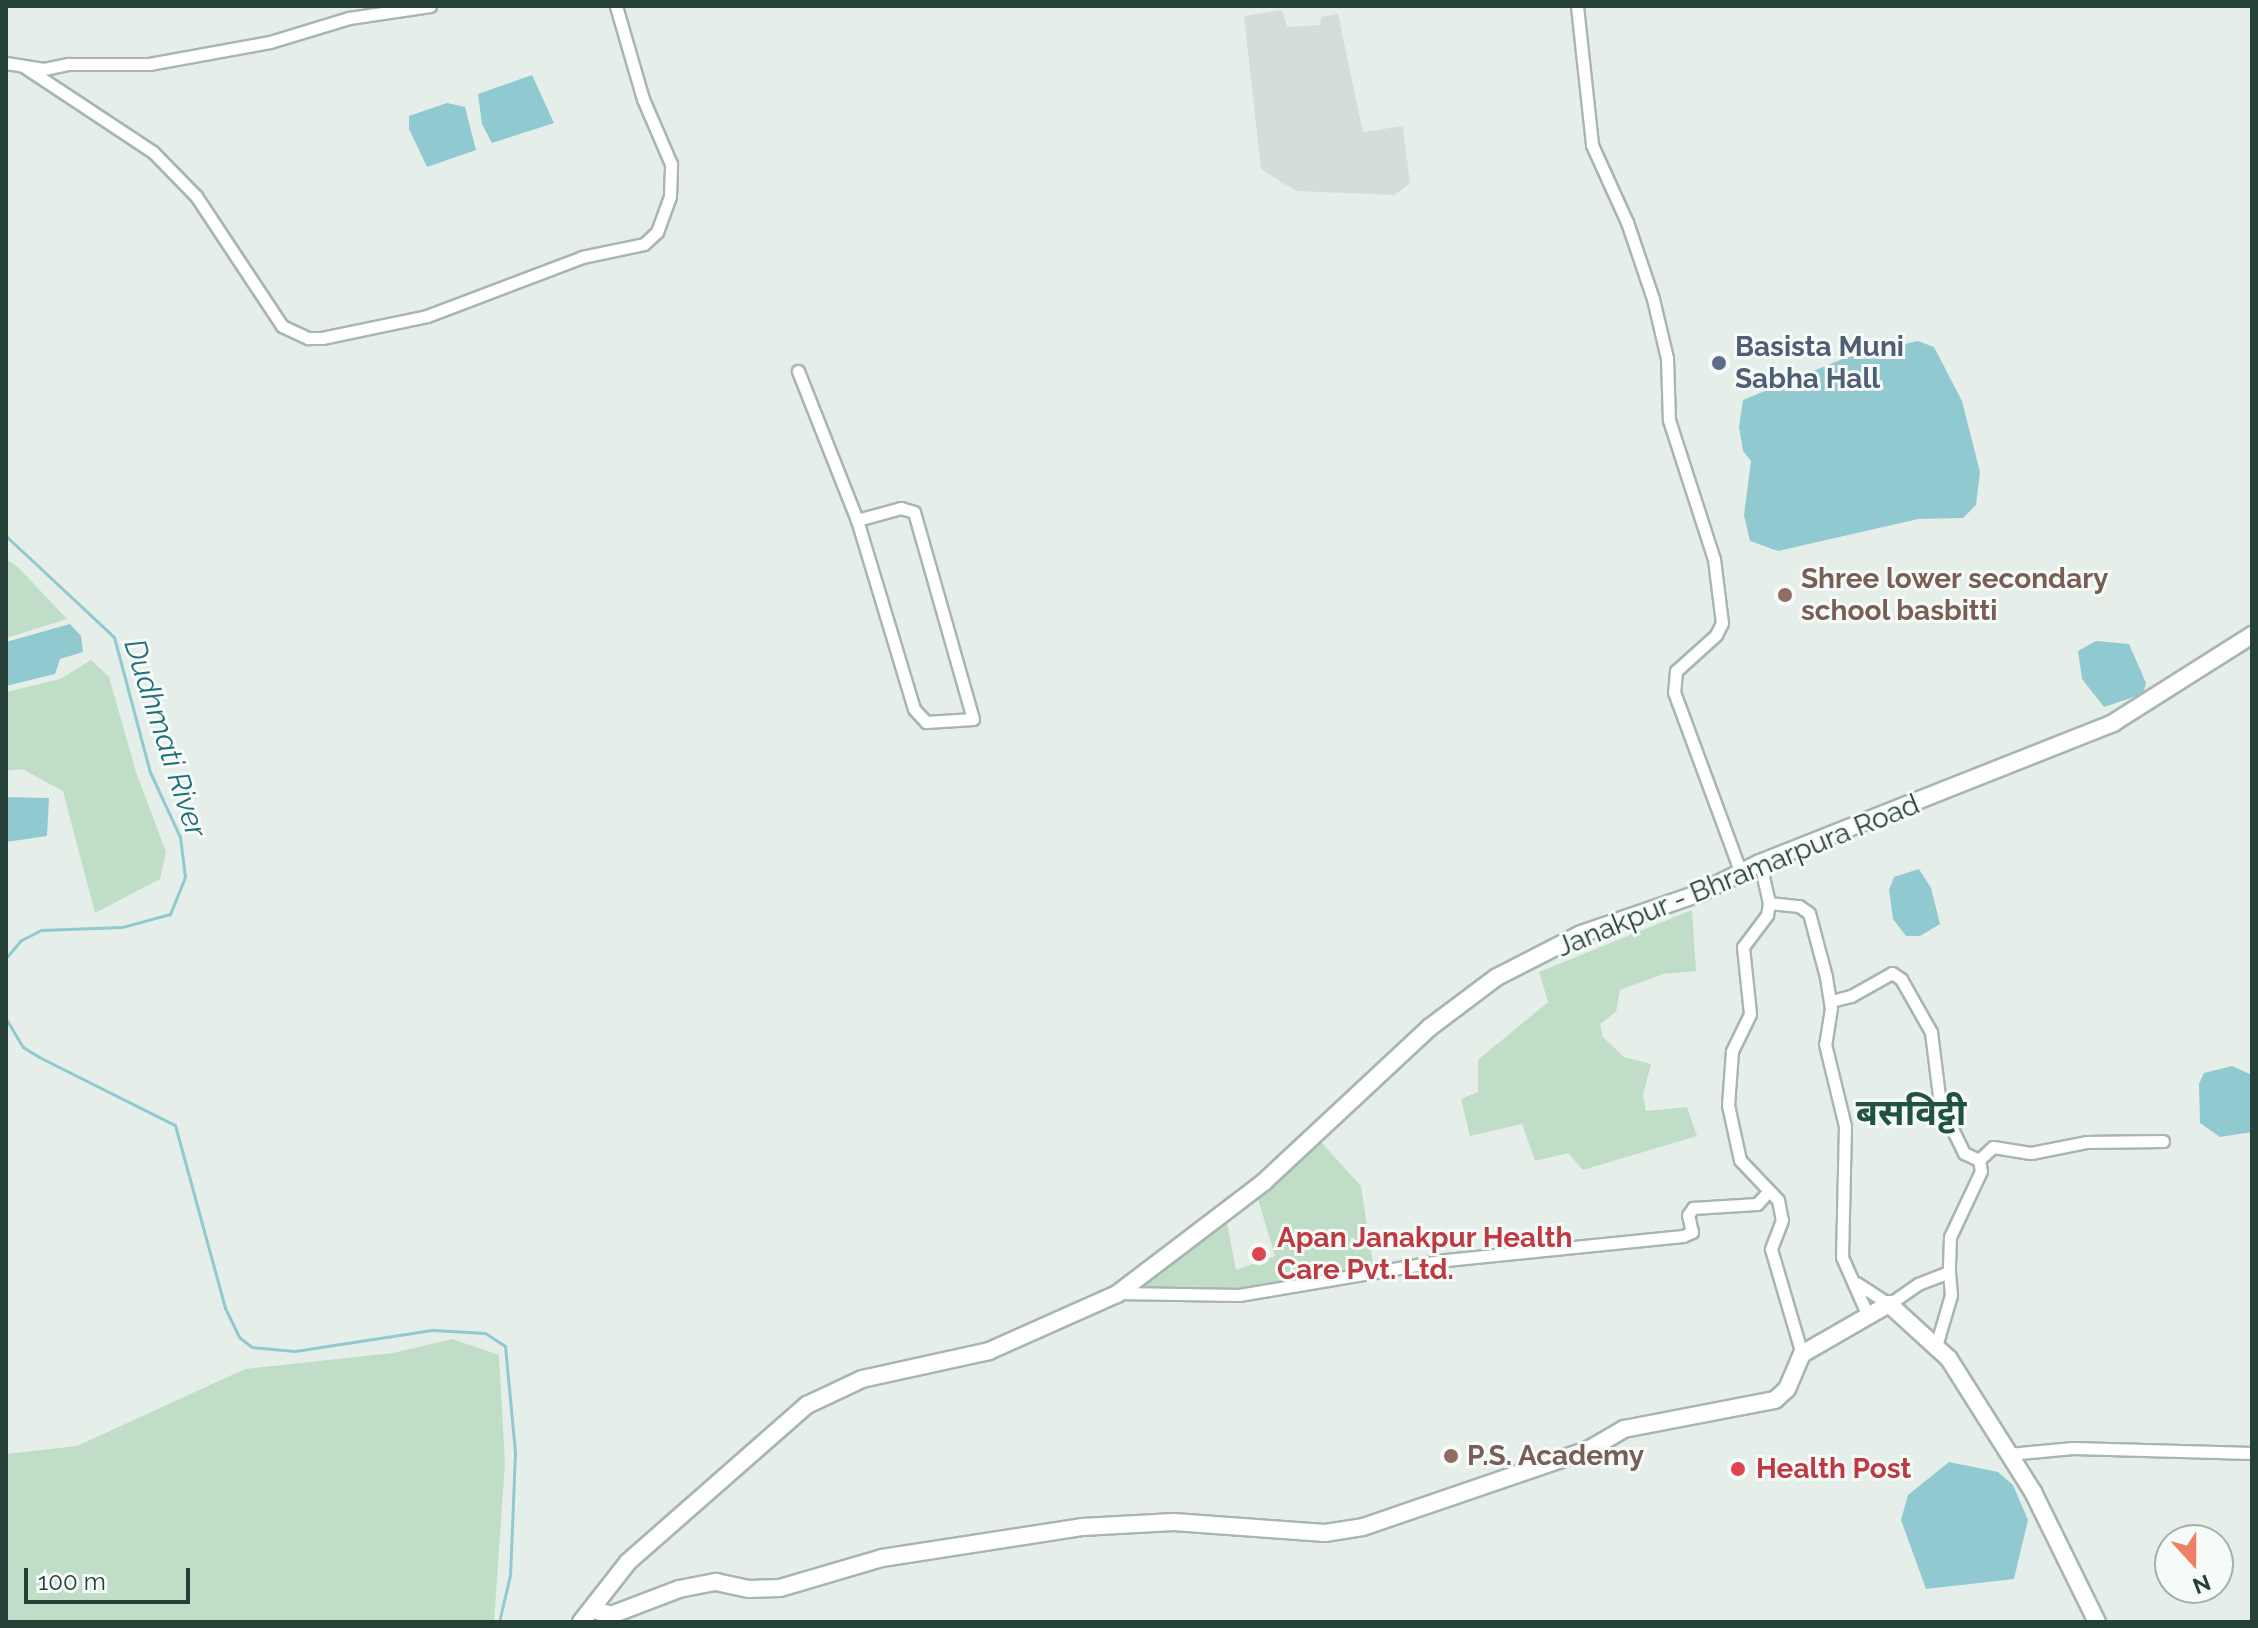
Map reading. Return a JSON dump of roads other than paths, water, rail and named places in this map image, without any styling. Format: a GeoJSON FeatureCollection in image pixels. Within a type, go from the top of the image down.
{"type":"FeatureCollection","features":[{"type":"Feature","properties":{"kind":"street"},"geometry":{"type":"LineString","coordinates":[[6,63],[26,68],[149,64],[270,42],[349,18],[430,6]]}},
{"type":"Feature","properties":{"kind":"street"},"geometry":{"type":"LineString","coordinates":[[26,68],[153,152],[196,196],[282,326],[308,338],[322,338],[427,316],[582,257],[644,244],[657,232],[670,196],[671,164],[643,99],[616,6]]}},
{"type":"Feature","properties":{"kind":"street"},"geometry":{"type":"LineString","coordinates":[[1577,6],[1592,145],[1627,222],[1653,299],[1667,358],[1669,420],[1714,559],[1722,623],[1716,635],[1676,671],[1674,692],[1741,873]]}},
{"type":"Feature","properties":{"kind":"street"},"geometry":{"type":"LineString","coordinates":[[798,371],[857,520],[917,715],[932,723],[973,719],[914,512],[901,508],[857,520]]}},
{"type":"Feature","properties":{"kind":"street","name":"Janakpur - Bhramarpura Road"},"geometry":{"type":"LineString","coordinates":[[581,1622],[594,1610],[628,1562],[807,1405],[862,1379],[989,1351],[1117,1294],[1264,1182],[1429,1028],[1497,977],[1581,934],[2113,723],[2252,635]]}},
{"type":"Feature","properties":{"kind":"street"},"geometry":{"type":"LineString","coordinates":[[1760,863],[1769,903],[1767,915],[1743,947],[1750,1014],[1732,1051],[1728,1081],[1736,1149],[1767,1193],[1778,1200],[1782,1220],[1771,1249],[1802,1354]]}},
{"type":"Feature","properties":{"kind":"street"},"geometry":{"type":"LineString","coordinates":[[1769,903],[1799,906],[1809,913],[1831,1001],[1825,1044],[1845,1126],[1842,1257],[1857,1283],[1868,1316]]}},
{"type":"Feature","properties":{"kind":"street"},"geometry":{"type":"LineString","coordinates":[[1831,1001],[1851,996],[1892,973],[1901,979],[1931,1032],[1940,1104],[1964,1153],[1979,1160]]}},
{"type":"Feature","properties":{"kind":"street"},"geometry":{"type":"LineString","coordinates":[[1979,1160],[1993,1147],[2031,1153],[2086,1142],[2163,1141]]}},
{"type":"Feature","properties":{"kind":"street"},"geometry":{"type":"LineString","coordinates":[[1936,1346],[1951,1295],[1950,1237],[1981,1171],[1979,1160]]}},
{"type":"Feature","properties":{"kind":"street"},"geometry":{"type":"LineString","coordinates":[[1117,1294],[1239,1295],[1430,1262],[1683,1236],[1692,1232],[1688,1215],[1693,1208],[1757,1204],[1767,1193]]}},
{"type":"Feature","properties":{"kind":"street"},"geometry":{"type":"LineString","coordinates":[[594,1610],[611,1615],[679,1589],[716,1582],[749,1589],[780,1588],[882,1558],[1082,1527],[1174,1522],[1325,1533],[1363,1527],[1588,1450],[1624,1429],[1775,1400],[1787,1389],[1802,1354],[1918,1284],[1949,1272]]}},
{"type":"Feature","properties":{"kind":"street"},"geometry":{"type":"LineString","coordinates":[[1857,1283],[1889,1304],[1949,1359],[2009,1454],[2097,1622]]}},
{"type":"Feature","properties":{"kind":"street"},"geometry":{"type":"LineString","coordinates":[[2009,1454],[2073,1448],[2252,1453]]}},
{"type":"Feature","properties":{"kind":"water"},"geometry":{"type":"Polygon","coordinates":[[[532,75],[554,123],[492,143],[482,124],[478,94],[532,75]]]}},
{"type":"Feature","properties":{"kind":"water"},"geometry":{"type":"Polygon","coordinates":[[[447,103],[465,107],[476,150],[427,167],[409,129],[409,116],[447,103]]]}},
{"type":"Feature","properties":{"kind":"water"},"geometry":{"type":"Polygon","coordinates":[[[1918,341],[1934,347],[1962,401],[1980,472],[1976,505],[1963,518],[1918,519],[1778,551],[1750,541],[1744,515],[1751,461],[1743,451],[1739,427],[1743,400],[1845,358],[1918,341]]]}},
{"type":"Feature","properties":{"kind":"water"},"geometry":{"type":"Polygon","coordinates":[[[70,624],[81,636],[83,652],[60,659],[55,674],[6,686],[6,642],[70,624]]]}},
{"type":"Feature","properties":{"kind":"water"},"geometry":{"type":"Polygon","coordinates":[[[2096,641],[2129,644],[2146,683],[2143,694],[2104,707],[2082,679],[2078,651],[2096,641]]]}},
{"type":"Feature","properties":{"kind":"water"},"geometry":{"type":"Polygon","coordinates":[[[6,797],[49,798],[47,836],[6,842],[6,797]]]}},
{"type":"Feature","properties":{"kind":"water"},"geometry":{"type":"Polygon","coordinates":[[[1919,869],[1931,888],[1940,924],[1920,936],[1906,936],[1893,919],[1889,890],[1894,877],[1919,869]]]}},
{"type":"Feature","properties":{"kind":"water"},"geometry":{"type":"Polygon","coordinates":[[[2232,1066],[2252,1075],[2252,1132],[2220,1137],[2200,1123],[2199,1084],[2204,1073],[2232,1066]]]}},
{"type":"Feature","properties":{"kind":"water"},"geometry":{"type":"Polygon","coordinates":[[[1949,1462],[1998,1472],[2013,1485],[2028,1520],[2014,1579],[1926,1589],[1901,1520],[1908,1495],[1949,1462]]]}},
{"type":"Feature","properties":{"kind":"waterway","name":"Dudhmati River"},"geometry":{"type":"LineString","coordinates":[[6,536],[114,637],[150,772],[180,837],[185,877],[170,914],[122,927],[41,930],[21,940],[6,958]]}},
{"type":"Feature","properties":{"kind":"waterway","name":"Dudhmati River"},"geometry":{"type":"LineString","coordinates":[[6,1019],[23,1047],[175,1125],[225,1308],[239,1337],[252,1347],[295,1351],[433,1330],[485,1333],[505,1346],[515,1452],[510,1575],[499,1622]]}},
{"type":"Feature","properties":{"kind":"place","name":"Basista Muni Sabha Hall"},"geometry":{"type":"Point","coordinates":[1719,363]}},
{"type":"Feature","properties":{"kind":"place","name":"Shree lower secondary school basbitti"},"geometry":{"type":"Point","coordinates":[1785,595]}},
{"type":"Feature","properties":{"kind":"place","name":"Apan Janakpur Health Care Pvt. Ltd."},"geometry":{"type":"Point","coordinates":[1259,1254]}},
{"type":"Feature","properties":{"kind":"place","name":"P.S. Academy"},"geometry":{"type":"Point","coordinates":[1451,1456]}},
{"type":"Feature","properties":{"kind":"place","name":"Health Post"},"geometry":{"type":"Point","coordinates":[1738,1469]}},
{"type":"Feature","properties":{"kind":"district","name":"बसविट्टी"},"geometry":{"type":"Point","coordinates":[1911,1113]}}]}
